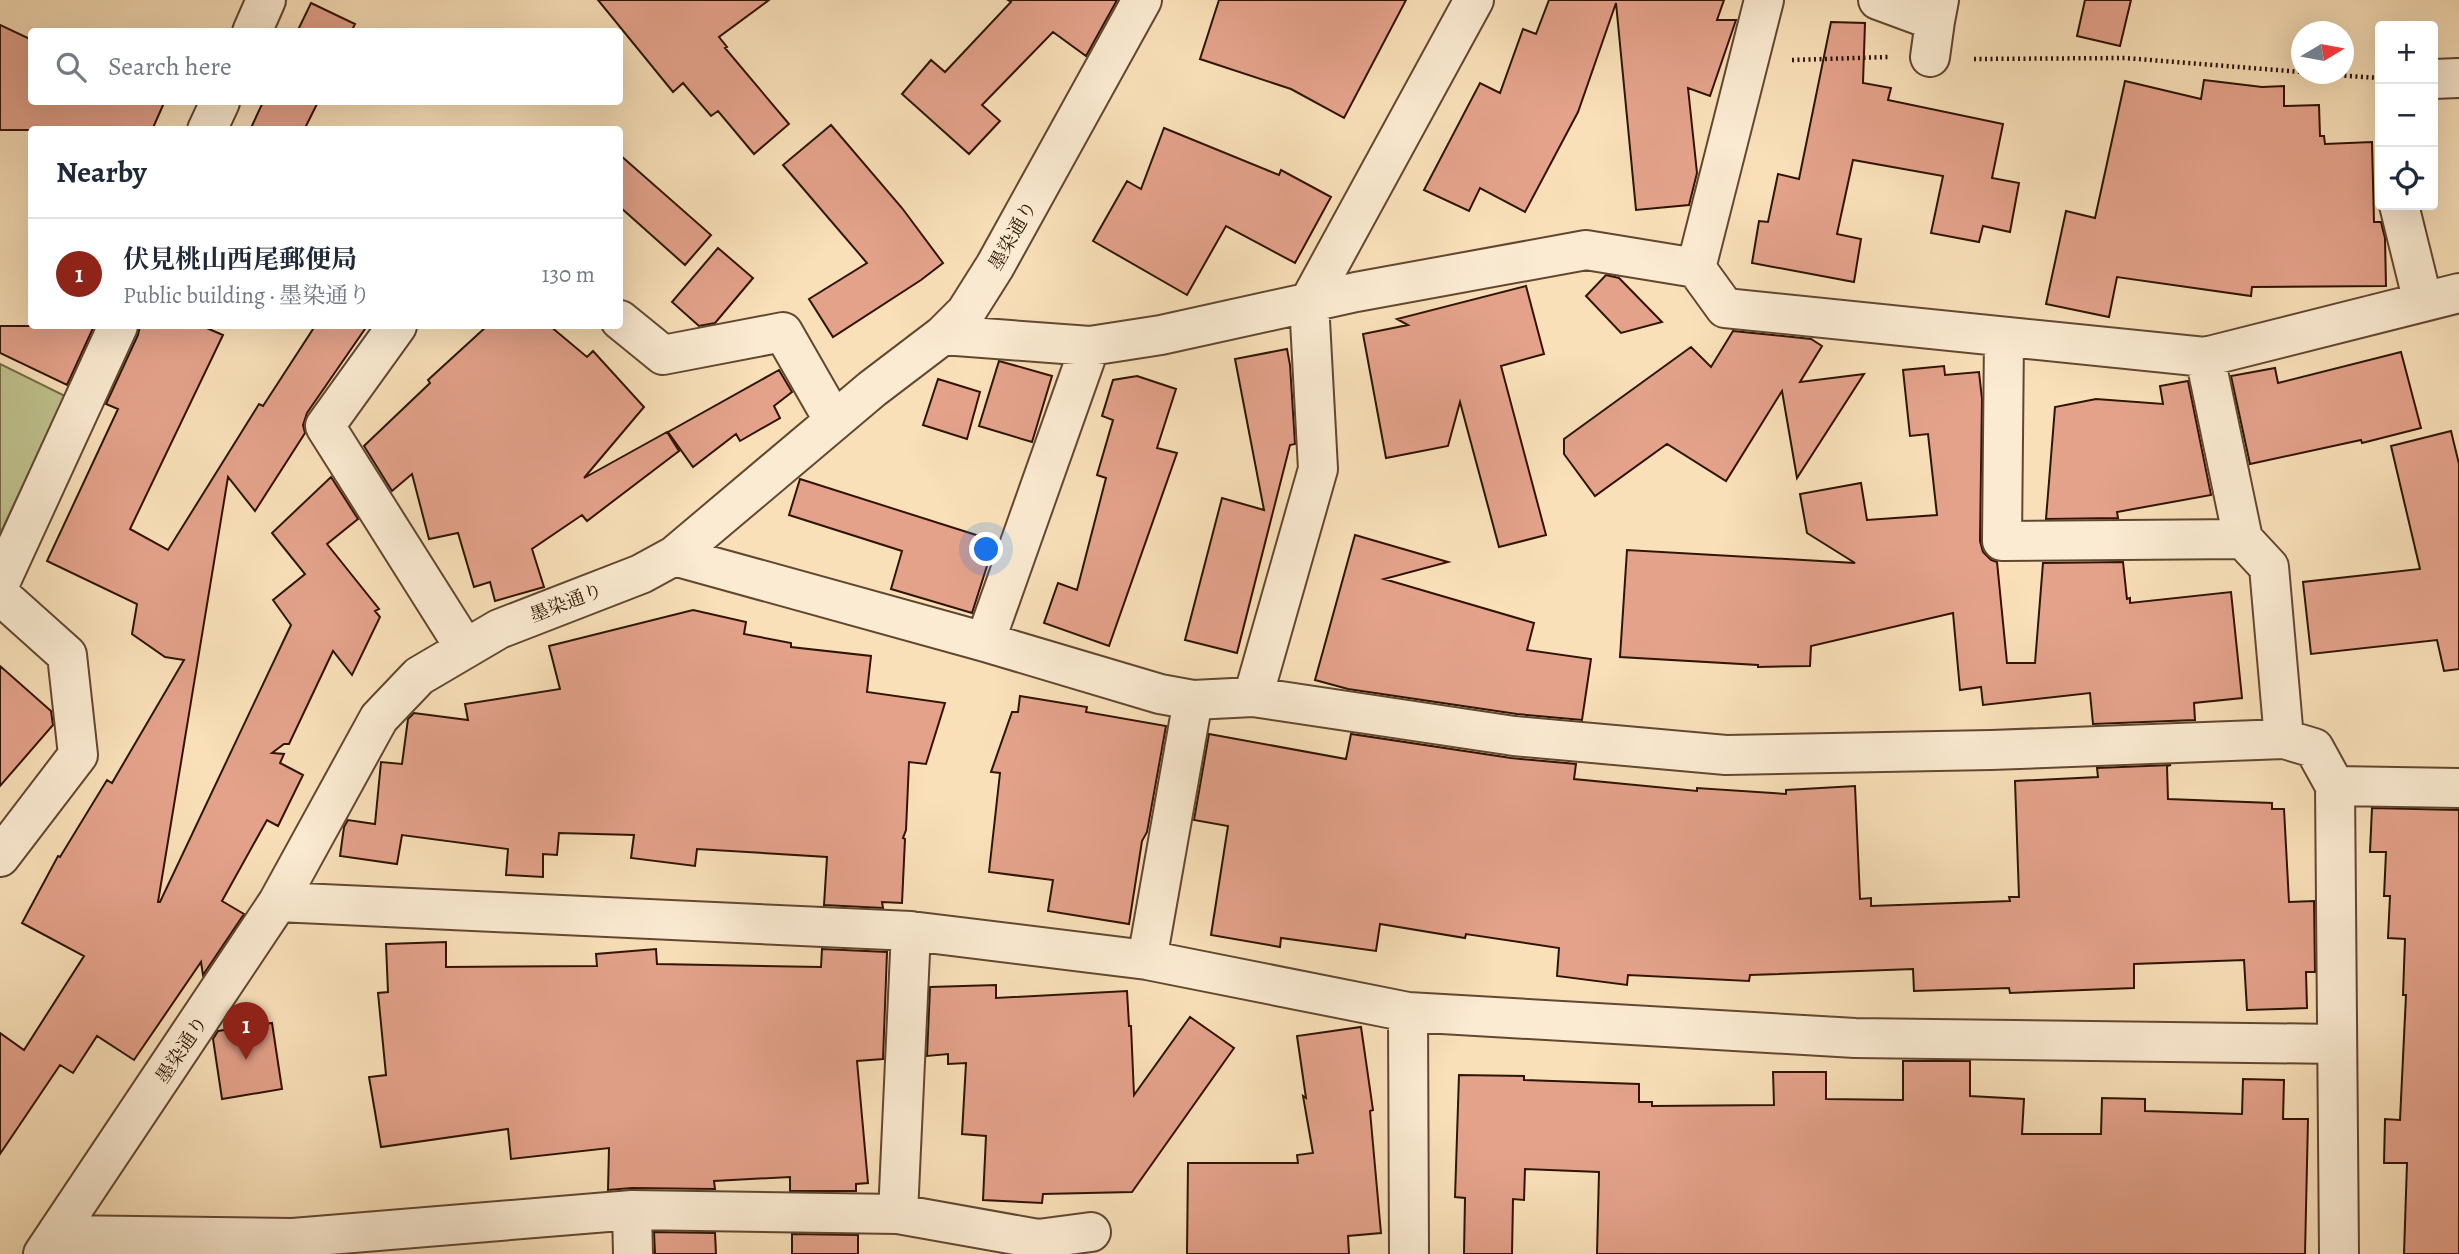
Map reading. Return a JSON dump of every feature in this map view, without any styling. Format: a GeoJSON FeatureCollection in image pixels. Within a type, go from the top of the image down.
{"type":"FeatureCollection","features":[{"type":"Feature","properties":{"kind":"street"},"geometry":{"type":"LineString","coordinates":[[254,28],[266,0]]}},
{"type":"Feature","properties":{"kind":"street","name":"墨染通り"},"geometry":{"type":"LineString","coordinates":[[50,1245],[278,902],[379,718],[419,676],[499,629],[640,574],[674,556],[872,389],[943,335],[966,312],[995,266],[1142,0]]}},
{"type":"Feature","properties":{"kind":"street"},"geometry":{"type":"LineString","coordinates":[[1253,697],[1318,469],[1309,302],[1475,0]]}},
{"type":"Feature","properties":{"kind":"street"},"geometry":{"type":"LineString","coordinates":[[1696,268],[1764,0]]}},
{"type":"Feature","properties":{"kind":"street"},"geometry":{"type":"LineString","coordinates":[[1878,0],[1935,26]]}},
{"type":"Feature","properties":{"kind":"street"},"geometry":{"type":"LineString","coordinates":[[2438,79],[2459,78]]}},
{"type":"Feature","properties":{"kind":"street"},"geometry":{"type":"LineString","coordinates":[[209,126],[219,105]]}},
{"type":"Feature","properties":{"kind":"street"},"geometry":{"type":"LineString","coordinates":[[943,335],[1090,346],[1161,335],[1309,302],[1586,250],[1696,268],[1725,308],[2205,357],[2441,297],[2401,210]]}},
{"type":"Feature","properties":{"kind":"street"},"geometry":{"type":"LineString","coordinates":[[623,322],[663,355],[783,332],[834,421]]}},
{"type":"Feature","properties":{"kind":"street"},"geometry":{"type":"LineString","coordinates":[[0,583],[117,329]]}},
{"type":"Feature","properties":{"kind":"street"},"geometry":{"type":"LineString","coordinates":[[395,329],[325,426],[465,648]]}},
{"type":"Feature","properties":{"kind":"street"},"geometry":{"type":"LineString","coordinates":[[2004,337],[2002,541],[2243,539]]}},
{"type":"Feature","properties":{"kind":"street"},"geometry":{"type":"LineString","coordinates":[[985,642],[1090,346]]}},
{"type":"Feature","properties":{"kind":"street"},"geometry":{"type":"LineString","coordinates":[[2205,357],[2243,539],[2269,567],[2284,739]]}},
{"type":"Feature","properties":{"kind":"street"},"geometry":{"type":"LineString","coordinates":[[674,556],[985,642],[1160,694],[1193,701],[1253,697],[1514,737],[1726,755],[1991,750],[2284,739],[2314,748],[2335,786],[2339,1254]]}},
{"type":"Feature","properties":{"kind":"street"},"geometry":{"type":"LineString","coordinates":[[0,595],[67,655],[78,755],[0,857]]}},
{"type":"Feature","properties":{"kind":"street"},"geometry":{"type":"LineString","coordinates":[[1147,960],[1193,701]]}},
{"type":"Feature","properties":{"kind":"street"},"geometry":{"type":"LineString","coordinates":[[2335,786],[2459,788]]}},
{"type":"Feature","properties":{"kind":"street"},"geometry":{"type":"LineString","coordinates":[[278,902],[911,931],[1147,960],[1408,1012],[1855,1038],[2337,1044]]}},
{"type":"Feature","properties":{"kind":"street"},"geometry":{"type":"LineString","coordinates":[[898,1214],[911,931]]}},
{"type":"Feature","properties":{"kind":"street"},"geometry":{"type":"LineString","coordinates":[[1408,1012],[1409,1254]]}},
{"type":"Feature","properties":{"kind":"street"},"geometry":{"type":"LineString","coordinates":[[632,1210],[633,1254]]}},
{"type":"Feature","properties":{"kind":"street"},"geometry":{"type":"LineString","coordinates":[[50,1245],[293,1238],[632,1210],[898,1214],[1038,1239],[1091,1232]]}},
{"type":"Feature","properties":{"kind":"path"},"geometry":{"type":"LineString","coordinates":[[1748,62],[1935,26],[1944,59],[2125,58],[2291,71]]}},
{"type":"Feature","properties":{"kind":"path"},"geometry":{"type":"LineString","coordinates":[[2354,76],[2375,78]]}},
{"type":"Feature","properties":{"kind":"green space"},"geometry":{"type":"Polygon","coordinates":[[[0,364],[65,396],[0,534],[0,364]]]}},
{"type":"Feature","properties":{"kind":"building"},"geometry":{"type":"Polygon","coordinates":[[[598,0],[769,0],[719,37],[727,47],[725,48],[789,124],[754,154],[718,111],[711,116],[683,83],[673,92],[598,0]]]}},
{"type":"Feature","properties":{"kind":"building"},"geometry":{"type":"Polygon","coordinates":[[[1008,0],[1117,0],[1086,56],[1053,32],[982,105],[1000,121],[969,154],[902,94],[931,60],[945,72],[1011,2],[1008,0]]]}},
{"type":"Feature","properties":{"kind":"building"},"geometry":{"type":"Polygon","coordinates":[[[1219,0],[1406,0],[1344,118],[1291,89],[1200,59],[1219,0]]]}},
{"type":"Feature","properties":{"kind":"building"},"geometry":{"type":"Polygon","coordinates":[[[1549,0],[1724,0],[1717,20],[1736,20],[1710,96],[1688,88],[1697,173],[1689,205],[1636,210],[1616,3],[1578,112],[1525,212],[1480,188],[1469,211],[1424,190],[1480,83],[1500,93],[1523,29],[1536,34],[1549,0]]]}},
{"type":"Feature","properties":{"kind":"building"},"geometry":{"type":"Polygon","coordinates":[[[2085,0],[2131,0],[2120,46],[2077,36],[2085,0]]]}},
{"type":"Feature","properties":{"kind":"building"},"geometry":{"type":"Polygon","coordinates":[[[311,3],[355,24],[353,28],[299,28],[311,3]]]}},
{"type":"Feature","properties":{"kind":"building"},"geometry":{"type":"Polygon","coordinates":[[[1831,22],[1865,23],[1863,83],[1891,88],[1888,100],[2003,124],[1992,178],[2019,183],[2010,232],[1983,226],[1979,242],[1931,233],[1943,176],[1853,160],[1837,234],[1861,239],[1854,282],[1752,263],[1759,221],[1768,222],[1778,174],[1799,179],[1831,22]]]}},
{"type":"Feature","properties":{"kind":"building"},"geometry":{"type":"Polygon","coordinates":[[[0,25],[28,38],[28,105],[163,105],[154,126],[28,126],[28,130],[0,130],[0,25]]]}},
{"type":"Feature","properties":{"kind":"building"},"geometry":{"type":"Polygon","coordinates":[[[2204,80],[2262,87],[2284,86],[2284,106],[2319,105],[2320,136],[2324,136],[2325,144],[2372,142],[2374,222],[2381,222],[2385,238],[2386,286],[2252,287],[2251,296],[2117,277],[2109,317],[2046,304],[2066,211],[2095,218],[2125,81],[2201,99],[2204,80]]]}},
{"type":"Feature","properties":{"kind":"building"},"geometry":{"type":"Polygon","coordinates":[[[262,105],[316,105],[306,126],[252,126],[262,105]]]}},
{"type":"Feature","properties":{"kind":"building"},"geometry":{"type":"Polygon","coordinates":[[[831,125],[902,208],[943,263],[833,337],[809,299],[867,263],[783,165],[831,125]]]}},
{"type":"Feature","properties":{"kind":"building"},"geometry":{"type":"Polygon","coordinates":[[[1164,128],[1279,175],[1281,170],[1331,197],[1295,263],[1226,226],[1187,295],[1093,241],[1127,181],[1141,189],[1164,128]]]}},
{"type":"Feature","properties":{"kind":"building"},"geometry":{"type":"Polygon","coordinates":[[[623,158],[711,235],[685,265],[623,210],[623,158]]]}},
{"type":"Feature","properties":{"kind":"building"},"geometry":{"type":"Polygon","coordinates":[[[718,248],[753,278],[715,323],[699,326],[672,302],[718,248]]]}},
{"type":"Feature","properties":{"kind":"building"},"geometry":{"type":"Polygon","coordinates":[[[1606,275],[1619,278],[1662,322],[1621,333],[1586,296],[1606,275]]]}},
{"type":"Feature","properties":{"kind":"building"},"geometry":{"type":"Polygon","coordinates":[[[1526,286],[1544,354],[1501,366],[1546,535],[1499,547],[1460,402],[1448,446],[1386,458],[1363,334],[1408,325],[1397,319],[1526,286]]]}},
{"type":"Feature","properties":{"kind":"building"},"geometry":{"type":"Polygon","coordinates":[[[0,326],[93,329],[67,385],[0,353],[0,326]]]}},
{"type":"Feature","properties":{"kind":"building"},"geometry":{"type":"Polygon","coordinates":[[[139,329],[209,329],[223,335],[130,529],[168,550],[259,404],[263,406],[313,329],[365,329],[307,413],[303,425],[305,433],[255,511],[228,477],[158,902],[291,625],[273,600],[305,574],[272,533],[331,477],[358,519],[327,544],[379,609],[375,611],[380,617],[352,675],[333,651],[289,744],[284,744],[272,753],[284,754],[280,763],[303,775],[278,826],[267,820],[222,901],[244,914],[203,975],[201,962],[134,1060],[97,1036],[73,1073],[60,1065],[0,1154],[0,1033],[24,1050],[84,956],[22,923],[58,856],[60,857],[107,780],[112,783],[184,660],[165,657],[132,634],[137,604],[47,561],[118,409],[106,404],[139,329]]]}},
{"type":"Feature","properties":{"kind":"building"},"geometry":{"type":"Polygon","coordinates":[[[484,329],[554,329],[587,357],[593,351],[644,407],[584,478],[667,432],[679,451],[587,521],[582,515],[532,549],[544,587],[495,601],[490,582],[474,587],[458,533],[429,539],[412,474],[392,491],[364,446],[430,383],[428,380],[484,329]]]}},
{"type":"Feature","properties":{"kind":"building"},"geometry":{"type":"Polygon","coordinates":[[[1733,331],[1811,339],[1822,346],[1800,382],[1864,374],[1797,478],[1782,391],[1726,481],[1667,444],[1595,496],[1564,454],[1564,439],[1691,347],[1711,367],[1733,331]]]}},
{"type":"Feature","properties":{"kind":"building"},"geometry":{"type":"Polygon","coordinates":[[[1287,349],[1295,444],[1290,445],[1237,653],[1185,640],[1222,498],[1264,510],[1235,359],[1287,349]]]}},
{"type":"Feature","properties":{"kind":"building"},"geometry":{"type":"Polygon","coordinates":[[[2401,352],[2421,428],[2362,443],[2361,440],[2250,464],[2231,376],[2275,368],[2278,383],[2401,352]]]}},
{"type":"Feature","properties":{"kind":"building"},"geometry":{"type":"Polygon","coordinates":[[[999,361],[1052,376],[1032,442],[979,426],[999,361]]]}},
{"type":"Feature","properties":{"kind":"building"},"geometry":{"type":"Polygon","coordinates":[[[1944,366],[1945,375],[1979,372],[1982,399],[1980,541],[1983,552],[1997,562],[2007,663],[2035,663],[2043,563],[2123,562],[2127,599],[2130,598],[2130,603],[2231,592],[2242,698],[2194,703],[2195,720],[2093,724],[2090,693],[1983,705],[1981,687],[1960,690],[1953,613],[1811,646],[1810,666],[1758,667],[1620,657],[1627,550],[1855,563],[1807,533],[1800,494],[1861,483],[1867,520],[1937,515],[1928,434],[1910,436],[1903,370],[1944,366]]]}},
{"type":"Feature","properties":{"kind":"building"},"geometry":{"type":"Polygon","coordinates":[[[779,370],[792,392],[774,406],[780,418],[740,441],[736,434],[693,467],[668,432],[779,370]]]}},
{"type":"Feature","properties":{"kind":"building"},"geometry":{"type":"Polygon","coordinates":[[[1137,376],[1176,389],[1157,448],[1177,453],[1109,646],[1044,623],[1058,583],[1077,590],[1106,478],[1097,475],[1113,420],[1102,416],[1113,380],[1137,376]]]}},
{"type":"Feature","properties":{"kind":"building"},"geometry":{"type":"Polygon","coordinates":[[[938,379],[980,392],[967,439],[923,425],[938,379]]]}},
{"type":"Feature","properties":{"kind":"building"},"geometry":{"type":"Polygon","coordinates":[[[2188,381],[2211,495],[2117,512],[2118,518],[2046,519],[2055,407],[2096,399],[2163,404],[2160,386],[2188,381]]]}},
{"type":"Feature","properties":{"kind":"building"},"geometry":{"type":"Polygon","coordinates":[[[2451,431],[2459,464],[2459,669],[2444,671],[2437,640],[2311,654],[2303,582],[2420,569],[2391,446],[2451,431]]]}},
{"type":"Feature","properties":{"kind":"building"},"geometry":{"type":"Polygon","coordinates":[[[800,479],[995,541],[972,613],[891,589],[902,551],[789,515],[800,479]]]}},
{"type":"Feature","properties":{"kind":"building"},"geometry":{"type":"Polygon","coordinates":[[[1355,535],[1448,562],[1384,579],[1534,623],[1527,650],[1591,659],[1582,720],[1517,714],[1348,689],[1315,680],[1355,535]]]}},
{"type":"Feature","properties":{"kind":"building"},"geometry":{"type":"Polygon","coordinates":[[[693,610],[746,622],[744,634],[791,643],[791,647],[871,656],[867,692],[945,703],[926,764],[909,762],[906,830],[903,838],[902,903],[882,902],[883,908],[824,905],[827,857],[697,849],[695,866],[631,858],[634,835],[559,833],[557,855],[543,854],[543,877],[506,875],[508,849],[402,835],[397,864],[340,856],[344,827],[348,820],[375,824],[381,762],[402,764],[408,719],[414,713],[468,720],[465,704],[560,689],[549,646],[693,610]]]}},
{"type":"Feature","properties":{"kind":"building"},"geometry":{"type":"Polygon","coordinates":[[[0,666],[51,711],[53,725],[0,786],[0,666]]]}},
{"type":"Feature","properties":{"kind":"building"},"geometry":{"type":"Polygon","coordinates":[[[1020,696],[1087,707],[1086,712],[1166,726],[1147,832],[1142,841],[1129,924],[1048,911],[1053,880],[989,872],[1000,773],[991,772],[1012,712],[1018,712],[1020,696]]]}},
{"type":"Feature","properties":{"kind":"building"},"geometry":{"type":"Polygon","coordinates":[[[1209,734],[1346,759],[1351,734],[1511,758],[1576,764],[1574,779],[1697,791],[1697,788],[1786,794],[1786,790],[1855,786],[1860,899],[1871,898],[1871,906],[2010,901],[2009,897],[2019,897],[2015,781],[2098,777],[2097,768],[2171,765],[2167,766],[2168,799],[2272,803],[2272,809],[2284,809],[2289,902],[2314,901],[2315,972],[2306,972],[2307,1008],[2247,1010],[2244,960],[2134,964],[2134,988],[2010,993],[2009,988],[1914,991],[1913,969],[1750,975],[1749,981],[1628,975],[1627,985],[1557,976],[1559,948],[1466,934],[1465,938],[1380,924],[1376,951],[1281,938],[1280,947],[1211,935],[1228,826],[1194,820],[1209,734]]]}},
{"type":"Feature","properties":{"kind":"building"},"geometry":{"type":"Polygon","coordinates":[[[2372,808],[2459,810],[2459,1254],[2404,1254],[2407,1163],[2384,1163],[2385,1119],[2400,1120],[2406,995],[2403,995],[2405,939],[2388,938],[2390,896],[2384,896],[2386,852],[2370,852],[2372,808]]]}},
{"type":"Feature","properties":{"kind":"building"},"geometry":{"type":"Polygon","coordinates":[[[446,942],[446,967],[597,966],[596,954],[656,949],[657,964],[821,967],[822,949],[887,952],[883,1059],[857,1061],[868,1183],[856,1184],[856,1191],[790,1191],[790,1177],[714,1181],[715,1189],[608,1190],[609,1148],[511,1159],[508,1129],[381,1147],[369,1077],[386,1075],[378,993],[388,992],[386,944],[446,942]]]}},
{"type":"Feature","properties":{"kind":"building"},"geometry":{"type":"Polygon","coordinates":[[[996,985],[996,998],[1127,991],[1134,1095],[1190,1017],[1234,1048],[1132,1192],[1043,1194],[1042,1203],[983,1200],[986,1136],[962,1134],[966,1063],[948,1064],[948,1054],[927,1056],[930,987],[996,985]]]}},
{"type":"Feature","properties":{"kind":"building"},"geometry":{"type":"Polygon","coordinates":[[[272,1023],[282,1089],[222,1099],[213,1039],[218,1031],[272,1023]]]}},
{"type":"Feature","properties":{"kind":"building"},"geometry":{"type":"Polygon","coordinates":[[[1361,1027],[1373,1110],[1370,1111],[1381,1233],[1348,1236],[1349,1254],[1187,1254],[1188,1163],[1298,1163],[1297,1155],[1313,1153],[1303,1096],[1306,1098],[1297,1036],[1361,1027]]]}},
{"type":"Feature","properties":{"kind":"building"},"geometry":{"type":"Polygon","coordinates":[[[1903,1061],[1970,1061],[1970,1096],[2024,1099],[2022,1134],[2101,1134],[2102,1098],[2145,1099],[2145,1111],[2242,1114],[2243,1079],[2284,1080],[2283,1119],[2308,1119],[2305,1254],[1597,1254],[1599,1172],[1525,1169],[1524,1200],[1513,1199],[1512,1254],[1464,1254],[1465,1198],[1455,1197],[1459,1075],[1524,1076],[1524,1080],[1639,1084],[1639,1102],[1652,1102],[1652,1106],[1774,1105],[1773,1072],[1826,1072],[1826,1099],[1903,1100],[1903,1061]]]}},
{"type":"Feature","properties":{"kind":"building"},"geometry":{"type":"Polygon","coordinates":[[[654,1232],[715,1233],[716,1254],[655,1254],[654,1232]]]}},
{"type":"Feature","properties":{"kind":"building"},"geometry":{"type":"Polygon","coordinates":[[[792,1234],[858,1235],[858,1254],[792,1254],[792,1234]]]}},
{"type":"Feature","properties":{"kind":"place","name":"伏見桃山西尾郵便局"},"geometry":{"type":"Point","coordinates":[246,1060]}}]}
